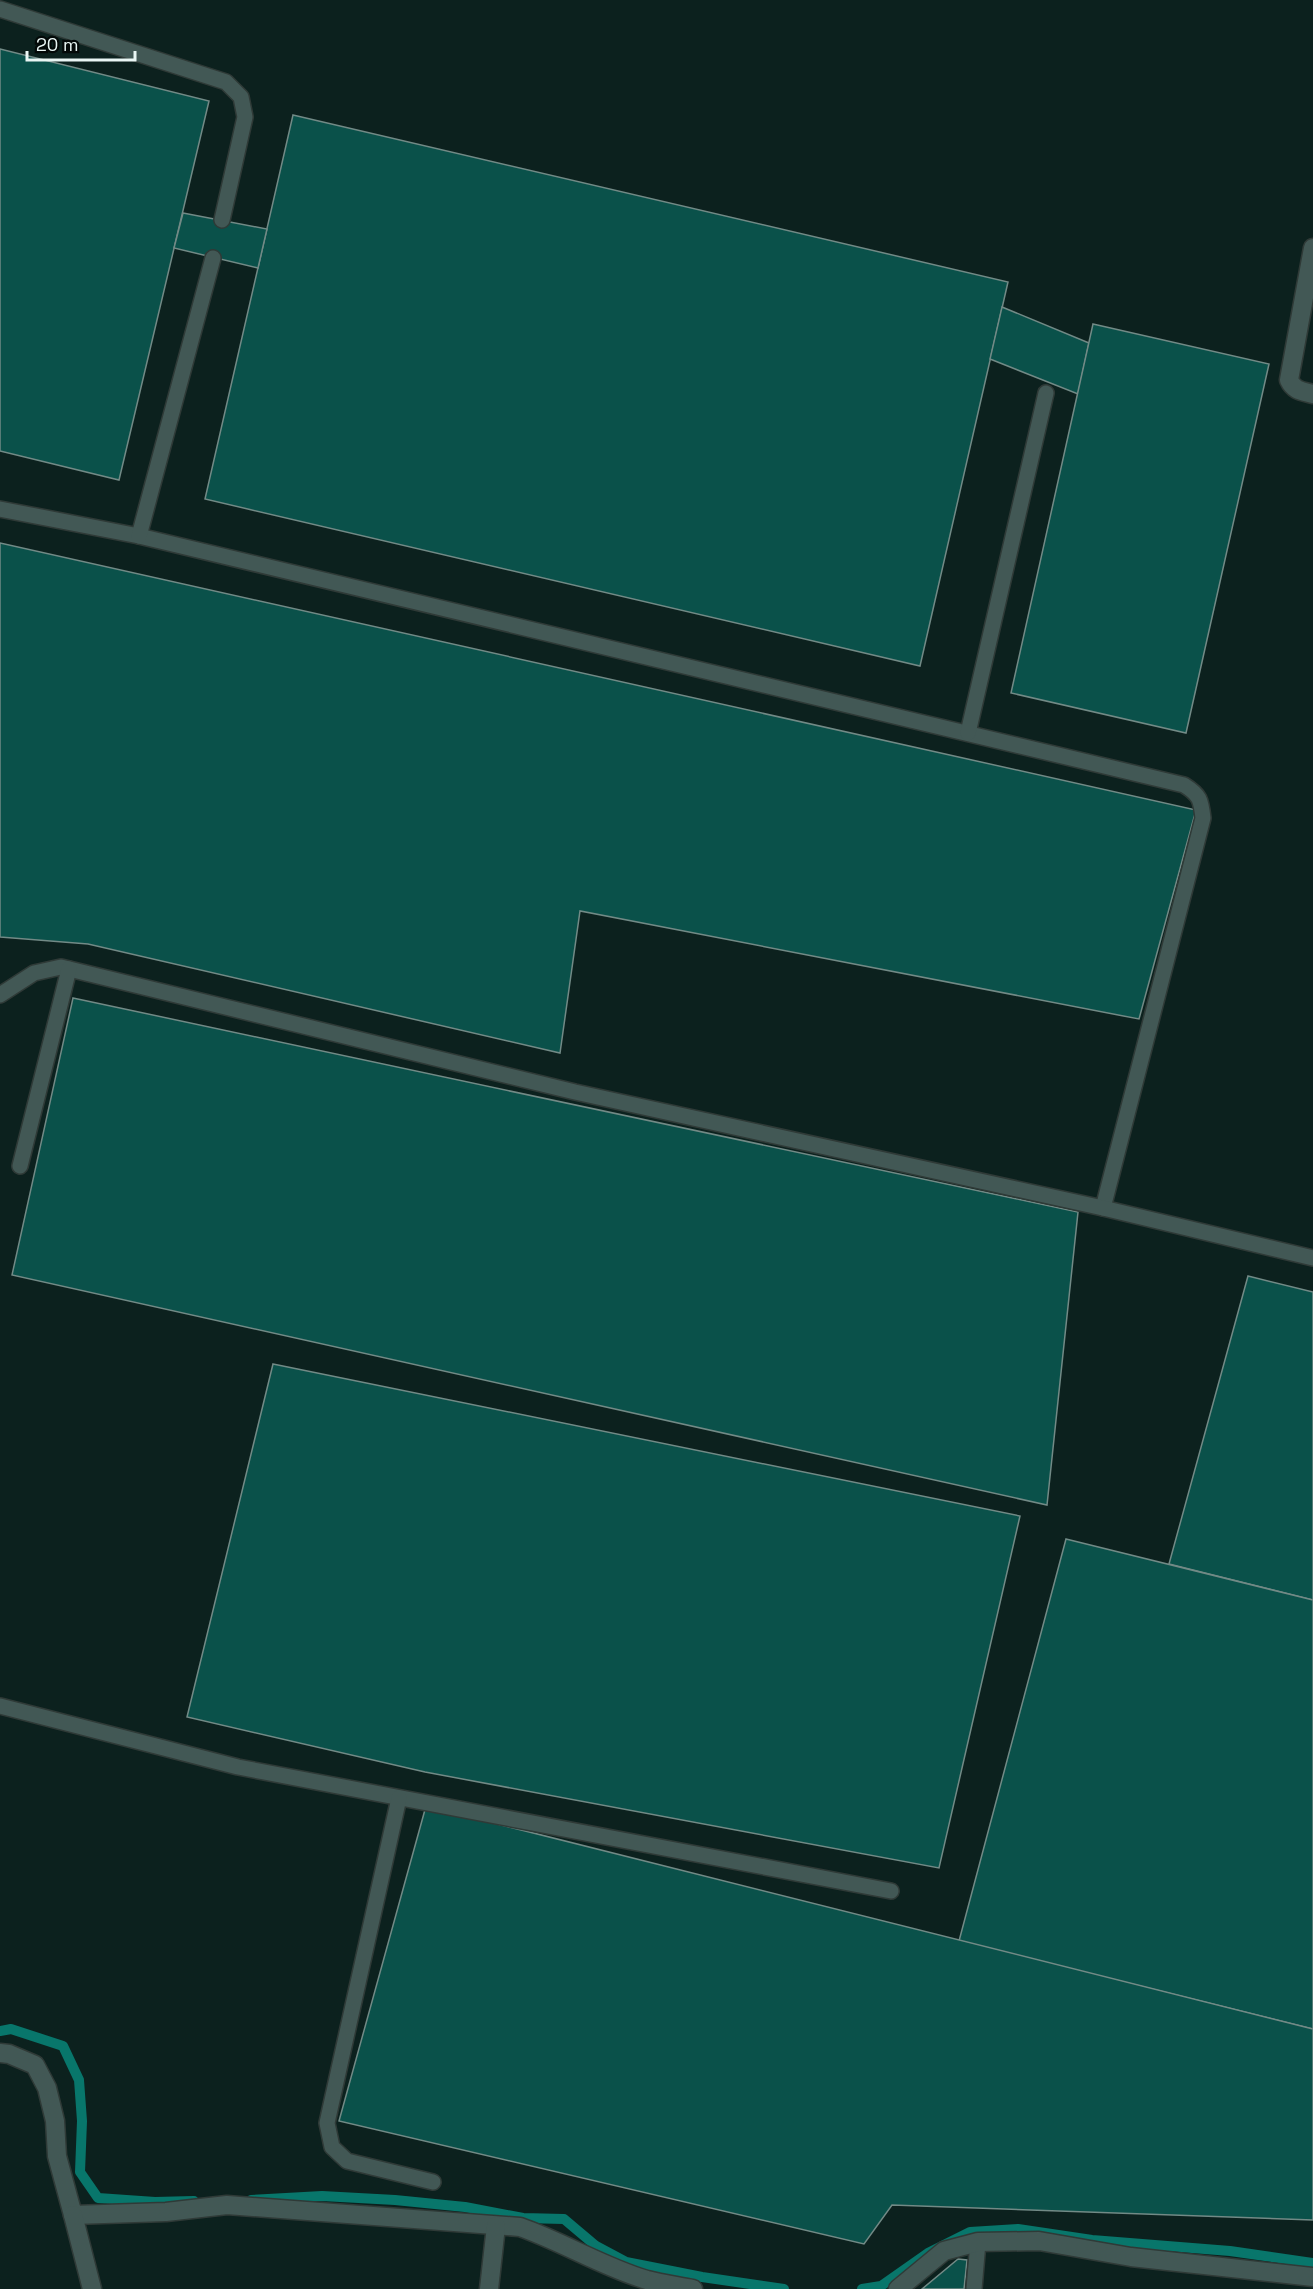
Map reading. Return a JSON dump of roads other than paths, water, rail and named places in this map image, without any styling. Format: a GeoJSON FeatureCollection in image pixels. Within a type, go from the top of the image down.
{"type":"FeatureCollection","features":[{"type":"Feature","properties":{"kind":"street"},"geometry":{"type":"LineString","coordinates":[[1313,248],[1289,380],[1292,387],[1313,394]]}},
{"type":"Feature","properties":{"kind":"street"},"geometry":{"type":"LineString","coordinates":[[0,2053],[9,2054],[35,2065],[47,2088],[55,2121],[57,2156],[92,2289]]}},
{"type":"Feature","properties":{"kind":"street"},"geometry":{"type":"LineString","coordinates":[[73,2215],[166,2212],[227,2205],[520,2228],[548,2236],[579,2253],[646,2279],[693,2289]]}},
{"type":"Feature","properties":{"kind":"street"},"geometry":{"type":"LineString","coordinates":[[489,2289],[496,2226]]}},
{"type":"Feature","properties":{"kind":"street"},"geometry":{"type":"LineString","coordinates":[[898,2289],[944,2251],[978,2242],[1039,2241],[1131,2257],[1313,2277]]}},
{"type":"Feature","properties":{"kind":"lane"},"geometry":{"type":"LineString","coordinates":[[0,9],[226,82],[241,97],[245,117],[222,220]]}},
{"type":"Feature","properties":{"kind":"lane"},"geometry":{"type":"LineString","coordinates":[[139,536],[213,258]]}},
{"type":"Feature","properties":{"kind":"lane"},"geometry":{"type":"LineString","coordinates":[[968,733],[1046,393]]}},
{"type":"Feature","properties":{"kind":"lane"},"geometry":{"type":"LineString","coordinates":[[0,509],[139,536],[1184,785],[1196,792],[1201,803],[1203,818],[1103,1208]]}},
{"type":"Feature","properties":{"kind":"lane"},"geometry":{"type":"LineString","coordinates":[[0,994],[34,973],[61,967],[575,1092],[1103,1208],[1313,1258]]}},
{"type":"Feature","properties":{"kind":"lane"},"geometry":{"type":"LineString","coordinates":[[20,1166],[69,969]]}},
{"type":"Feature","properties":{"kind":"lane"},"geometry":{"type":"LineString","coordinates":[[0,1706],[238,1767],[891,1891]]}},
{"type":"Feature","properties":{"kind":"lane"},"geometry":{"type":"LineString","coordinates":[[399,1798],[327,2123],[332,2147],[347,2161],[434,2182]]}},
{"type":"Feature","properties":{"kind":"lane"},"geometry":{"type":"LineString","coordinates":[[974,2289],[978,2242]]}},
{"type":"Feature","properties":{"kind":"waterway"},"geometry":{"type":"LineString","coordinates":[[0,2031],[11,2029],[63,2046],[79,2080],[82,2121],[80,2172],[98,2198],[155,2202],[194,2201]]}},
{"type":"Feature","properties":{"kind":"waterway"},"geometry":{"type":"LineString","coordinates":[[251,2200],[322,2196],[395,2200],[465,2207],[523,2218],[564,2219],[596,2246],[626,2262],[702,2277],[784,2289]]}},
{"type":"Feature","properties":{"kind":"waterway"},"geometry":{"type":"LineString","coordinates":[[862,2289],[881,2286],[928,2253],[970,2232],[1018,2229],[1092,2240],[1230,2251],[1313,2263]]}}]}
